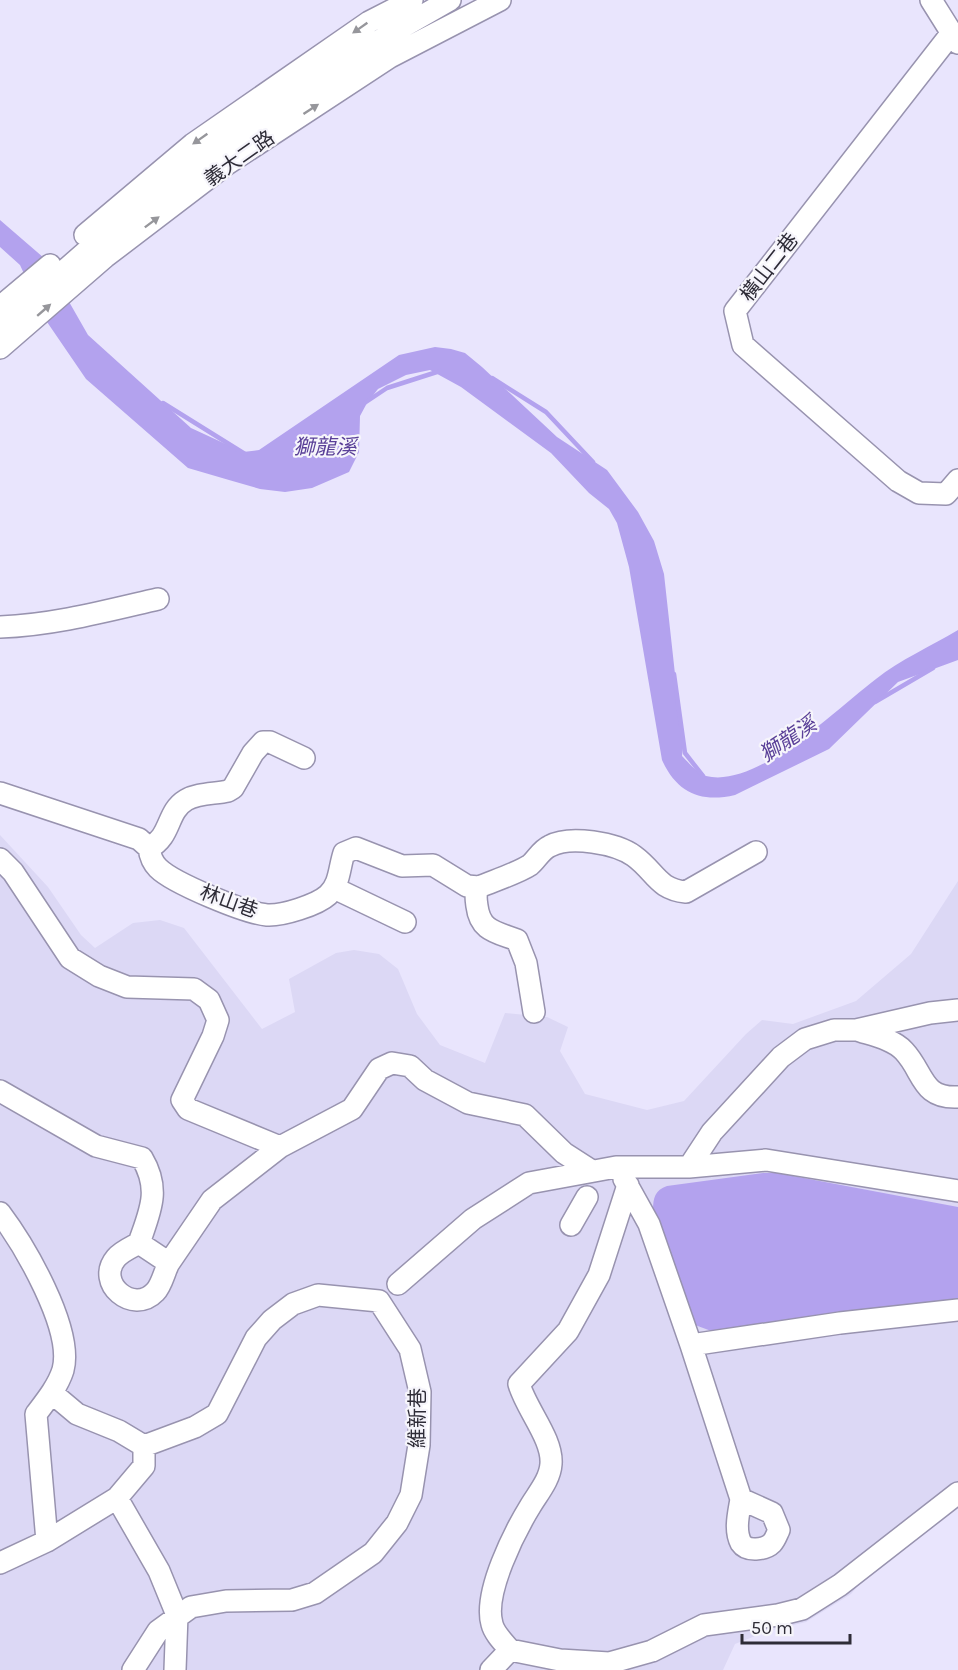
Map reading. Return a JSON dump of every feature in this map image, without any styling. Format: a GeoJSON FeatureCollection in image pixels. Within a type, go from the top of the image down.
{"type":"FeatureCollection","features":[{"type":"Feature","properties":{"kind":"street","name":"義大二路"},"geometry":{"type":"LineString","coordinates":[[0,348],[193,144],[369,22],[412,0]]}},
{"type":"Feature","properties":{"kind":"street","name":"義大二路"},"geometry":{"type":"LineString","coordinates":[[0,327],[96,245],[214,154],[380,40],[450,0]]}},
{"type":"Feature","properties":{"kind":"street","name":"義大二路"},"geometry":{"type":"LineString","coordinates":[[0,307],[381,63],[501,0]]}},
{"type":"Feature","properties":{"kind":"street","name":"橫山二巷"},"geometry":{"type":"LineString","coordinates":[[931,0],[954,39],[735,310],[743,345],[898,481],[919,493],[946,495],[958,480]]}},
{"type":"Feature","properties":{"kind":"street"},"geometry":{"type":"LineString","coordinates":[[0,627],[26,626],[100,613],[158,598]]}},
{"type":"Feature","properties":{"kind":"street"},"geometry":{"type":"LineString","coordinates":[[0,793],[139,839],[149,848],[160,842],[175,812],[186,800],[233,788],[253,753],[263,742],[270,742],[304,758]]}},
{"type":"Feature","properties":{"kind":"street"},"geometry":{"type":"LineString","coordinates":[[405,922],[334,888],[344,853],[356,848],[402,866],[433,865],[467,886],[479,887],[530,865],[548,846],[559,842],[575,841],[600,843],[633,855],[668,888],[686,892],[756,852]]}},
{"type":"Feature","properties":{"kind":"street","name":"林山巷"},"geometry":{"type":"LineString","coordinates":[[149,848],[150,857],[168,877],[228,904],[267,915],[293,912],[326,897],[334,888]]}},
{"type":"Feature","properties":{"kind":"street"},"geometry":{"type":"LineString","coordinates":[[0,859],[13,872],[70,958],[99,976],[127,987],[194,989],[209,1000],[218,1020],[213,1036],[182,1100],[188,1109],[280,1147]]}},
{"type":"Feature","properties":{"kind":"street"},"geometry":{"type":"LineString","coordinates":[[479,887],[476,892],[478,917],[482,924],[517,940],[526,963],[534,1012]]}},
{"type":"Feature","properties":{"kind":"street"},"geometry":{"type":"LineString","coordinates":[[689,1167],[712,1132],[781,1057],[805,1039],[834,1030],[856,1030],[930,1013],[958,1010]]}},
{"type":"Feature","properties":{"kind":"street"},"geometry":{"type":"LineString","coordinates":[[856,1030],[884,1039],[904,1050],[931,1090],[944,1098],[958,1097]]}},
{"type":"Feature","properties":{"kind":"street"},"geometry":{"type":"LineString","coordinates":[[0,1090],[96,1146],[142,1158],[149,1170],[153,1200],[139,1243],[123,1253],[113,1263],[110,1278],[112,1285],[122,1296],[135,1300],[148,1298],[158,1289],[169,1263],[212,1200],[280,1147],[352,1109],[379,1069],[392,1063],[410,1066],[425,1080],[468,1103],[525,1114],[564,1153],[592,1172]]}},
{"type":"Feature","properties":{"kind":"street"},"geometry":{"type":"LineString","coordinates":[[398,1284],[473,1219],[529,1183],[616,1167],[689,1167],[766,1160],[958,1191]]}},
{"type":"Feature","properties":{"kind":"street"},"geometry":{"type":"LineString","coordinates":[[616,1167],[649,1224],[692,1345],[741,1499]]}},
{"type":"Feature","properties":{"kind":"street"},"geometry":{"type":"LineString","coordinates":[[628,1185],[600,1275],[568,1331],[519,1384],[548,1446],[551,1463],[548,1476],[514,1533],[495,1584],[490,1609],[492,1626],[510,1650],[560,1660],[609,1663],[652,1652],[704,1625],[802,1610],[840,1585],[958,1493]]}},
{"type":"Feature","properties":{"kind":"street"},"geometry":{"type":"LineString","coordinates":[[571,1225],[587,1197]]}},
{"type":"Feature","properties":{"kind":"street"},"geometry":{"type":"LineString","coordinates":[[0,1213],[35,1266],[57,1318],[65,1354],[63,1370],[52,1393],[36,1414],[47,1541]]}},
{"type":"Feature","properties":{"kind":"street"},"geometry":{"type":"LineString","coordinates":[[139,1243],[169,1263]]}},
{"type":"Feature","properties":{"kind":"street","name":"維新巷"},"geometry":{"type":"LineString","coordinates":[[133,1670],[158,1631],[190,1607],[226,1601],[300,1598],[315,1593],[373,1553],[398,1523],[411,1495],[418,1445],[420,1392],[410,1349],[379,1301],[318,1295],[293,1304],[272,1320],[256,1338],[217,1414],[195,1427],[144,1446]]}},
{"type":"Feature","properties":{"kind":"street"},"geometry":{"type":"LineString","coordinates":[[692,1345],[840,1323],[958,1310]]}},
{"type":"Feature","properties":{"kind":"street"},"geometry":{"type":"LineString","coordinates":[[0,1563],[47,1541],[117,1498],[144,1466],[144,1446],[119,1431],[77,1414],[52,1393]]}},
{"type":"Feature","properties":{"kind":"street"},"geometry":{"type":"LineString","coordinates":[[117,1498],[159,1571],[177,1615],[176,1670]]}},
{"type":"Feature","properties":{"kind":"street"},"geometry":{"type":"LineString","coordinates":[[491,1670],[510,1650]]}},
{"type":"Feature","properties":{"kind":"shaded area"},"geometry":{"type":"Polygon","coordinates":[[[0,835],[48,887],[81,935],[95,948],[133,923],[160,920],[184,928],[262,1029],[295,1012],[289,979],[336,953],[354,950],[379,954],[398,969],[417,1014],[440,1045],[485,1063],[505,1013],[547,1017],[568,1027],[560,1051],[585,1094],[647,1110],[684,1101],[746,1034],[762,1020],[793,1024],[856,1001],[911,954],[958,881],[958,1501],[888,1551],[851,1594],[806,1622],[765,1632],[735,1644],[723,1670],[0,1670],[0,835]]]}},
{"type":"Feature","properties":{"kind":"water","name":"獅龍溪"},"geometry":{"type":"Polygon","coordinates":[[[0,220],[44,258],[88,335],[191,428],[243,452],[259,450],[399,355],[435,347],[465,353],[557,437],[607,470],[638,512],[654,541],[664,574],[683,747],[682,756],[703,775],[727,777],[772,759],[819,726],[885,672],[958,630],[958,660],[898,682],[829,749],[735,795],[711,798],[691,793],[675,781],[662,760],[629,567],[617,523],[609,509],[589,493],[551,453],[461,387],[430,370],[406,375],[378,389],[360,416],[359,452],[349,472],[312,488],[285,492],[260,489],[188,468],[86,379],[45,319],[20,265],[0,247],[0,220]]]}},
{"type":"Feature","properties":{"kind":"water"},"geometry":{"type":"Polygon","coordinates":[[[777,1173],[958,1207],[958,1304],[714,1332],[695,1325],[653,1210],[655,1195],[667,1186],[777,1173]]]}},
{"type":"Feature","properties":{"kind":"waterway","name":"獅龍溪"},"geometry":{"type":"LineString","coordinates":[[363,404],[387,388],[440,371]]}},
{"type":"Feature","properties":{"kind":"waterway","name":"獅龍溪"},"geometry":{"type":"LineString","coordinates":[[492,378],[546,412],[593,462]]}},
{"type":"Feature","properties":{"kind":"waterway","name":"獅龍溪"},"geometry":{"type":"LineString","coordinates":[[163,403],[245,454]]}},
{"type":"Feature","properties":{"kind":"waterway","name":"獅龍溪"},"geometry":{"type":"LineString","coordinates":[[875,702],[933,668]]}},
{"type":"Feature","properties":{"kind":"waterway","name":"獅龍溪"},"geometry":{"type":"LineString","coordinates":[[674,674],[685,753],[703,776]]}}]}
